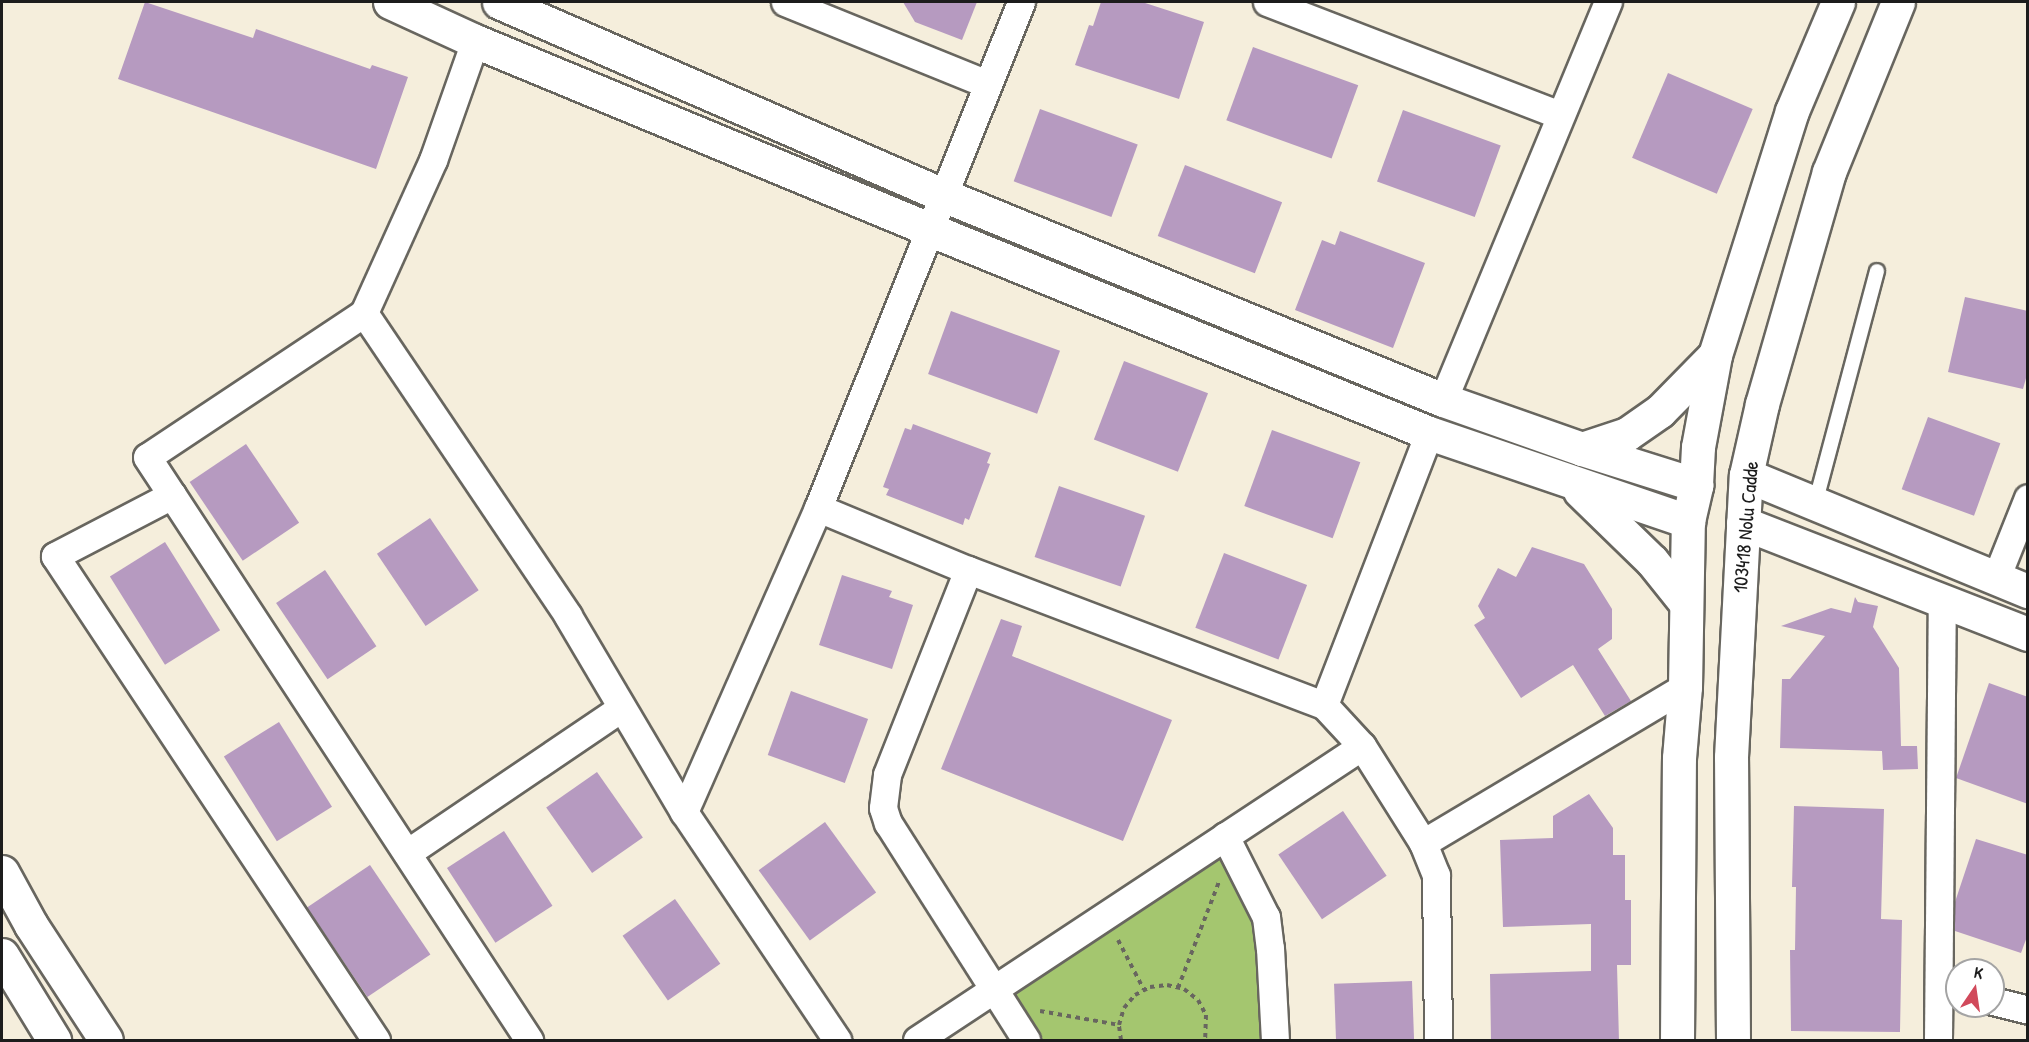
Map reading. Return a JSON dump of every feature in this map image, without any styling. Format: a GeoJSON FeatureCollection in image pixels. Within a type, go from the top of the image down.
{"type":"FeatureCollection","features":[{"type":"Feature","properties":{"kind":"main road"},"geometry":{"type":"LineString","coordinates":[[390,2],[475,41],[1429,433],[1688,521]]}},
{"type":"Feature","properties":{"kind":"main road"},"geometry":{"type":"LineString","coordinates":[[499,2],[943,195],[1443,400],[1582,449],[1696,485]]}},
{"type":"Feature","properties":{"kind":"main road"},"geometry":{"type":"LineString","coordinates":[[1677,1041],[1679,758],[1684,687],[1688,521],[1696,485],[1698,447],[1715,355],[1792,111],[1838,2]]}},
{"type":"Feature","properties":{"kind":"main road","name":"103418 Nolu Cadde"},"geometry":{"type":"LineString","coordinates":[[1732,1041],[1731,758],[1746,475],[1762,404],[1828,172],[1898,2]]}},
{"type":"Feature","properties":{"kind":"main road"},"geometry":{"type":"LineString","coordinates":[[1582,449],[1627,434],[1651,417],[1715,355]]}},
{"type":"Feature","properties":{"kind":"main road"},"geometry":{"type":"LineString","coordinates":[[1746,475],[2028,591]]}},
{"type":"Feature","properties":{"kind":"main road"},"geometry":{"type":"LineString","coordinates":[[1572,483],[1652,561],[1686,602]]}},
{"type":"Feature","properties":{"kind":"main road"},"geometry":{"type":"LineString","coordinates":[[1743,523],[2028,634]]}},
{"type":"Feature","properties":{"kind":"main road"},"geometry":{"type":"LineString","coordinates":[[2,872],[31,925],[106,1041]]}},
{"type":"Feature","properties":{"kind":"main road"},"geometry":{"type":"LineString","coordinates":[[2,955],[48,1039]]}},
{"type":"Feature","properties":{"kind":"street"},"geometry":{"type":"LineString","coordinates":[[785,2],[987,84]]}},
{"type":"Feature","properties":{"kind":"street"},"geometry":{"type":"LineString","coordinates":[[684,812],[818,508],[1021,2]]}},
{"type":"Feature","properties":{"kind":"street"},"geometry":{"type":"LineString","coordinates":[[1267,2],[1560,115]]}},
{"type":"Feature","properties":{"kind":"street"},"geometry":{"type":"LineString","coordinates":[[1443,400],[1608,2]]}},
{"type":"Feature","properties":{"kind":"street"},"geometry":{"type":"LineString","coordinates":[[475,41],[433,160],[364,313],[147,457],[529,1041]]}},
{"type":"Feature","properties":{"kind":"street"},"geometry":{"type":"LineString","coordinates":[[364,313],[568,616],[684,812],[837,1041]]}},
{"type":"Feature","properties":{"kind":"street"},"geometry":{"type":"LineString","coordinates":[[1324,705],[1429,433]]}},
{"type":"Feature","properties":{"kind":"street"},"geometry":{"type":"LineString","coordinates":[[172,495],[55,556],[376,1041]]}},
{"type":"Feature","properties":{"kind":"street"},"geometry":{"type":"LineString","coordinates":[[1996,578],[2028,498]]}},
{"type":"Feature","properties":{"kind":"street"},"geometry":{"type":"LineString","coordinates":[[818,508],[968,570],[1324,705],[1362,746],[1423,843],[1436,875],[1438,1041]]}},
{"type":"Feature","properties":{"kind":"street"},"geometry":{"type":"LineString","coordinates":[[968,570],[886,775],[883,808],[888,823],[1026,1041]]}},
{"type":"Feature","properties":{"kind":"street"},"geometry":{"type":"LineString","coordinates":[[1942,601],[1948,958]]}},
{"type":"Feature","properties":{"kind":"street"},"geometry":{"type":"LineString","coordinates":[[1423,843],[1684,687]]}},
{"type":"Feature","properties":{"kind":"street"},"geometry":{"type":"LineString","coordinates":[[407,853],[621,708]]}},
{"type":"Feature","properties":{"kind":"street"},"geometry":{"type":"LineString","coordinates":[[917,1041],[998,997],[1106,916],[1228,843],[1362,746]]}},
{"type":"Feature","properties":{"kind":"street"},"geometry":{"type":"LineString","coordinates":[[1228,843],[1266,917],[1275,1041]]}},
{"type":"Feature","properties":{"kind":"street"},"geometry":{"type":"LineString","coordinates":[[2005,1004],[2028,1010]]}},
{"type":"Feature","properties":{"kind":"street"},"geometry":{"type":"LineString","coordinates":[[1938,1041],[1945,1005]]}},
{"type":"Feature","properties":{"kind":"lane"},"geometry":{"type":"LineString","coordinates":[[1815,504],[1877,271]]}},
{"type":"Feature","properties":{"kind":"path"},"geometry":{"type":"LineString","coordinates":[[1178,988],[1228,843]]}},
{"type":"Feature","properties":{"kind":"path"},"geometry":{"type":"LineString","coordinates":[[1106,916],[1144,990]]}},
{"type":"Feature","properties":{"kind":"path"},"geometry":{"type":"LineString","coordinates":[[1121,1041],[1119,1025],[1124,1008],[1135,995],[1144,990],[1167,984],[1198,1000],[1206,1015],[1205,1041]]}},
{"type":"Feature","properties":{"kind":"path"},"geometry":{"type":"LineString","coordinates":[[998,997],[1119,1025]]}},
{"type":"Feature","properties":{"kind":"green space"},"geometry":{"type":"Polygon","coordinates":[[[1208,857],[1225,860],[1257,934],[1263,1040],[1043,1040],[1026,1016],[1011,988],[1208,857]]]}},
{"type":"Feature","properties":{"kind":"building"},"geometry":{"type":"Polygon","coordinates":[[[145,2],[253,38],[256,29],[370,69],[372,65],[408,77],[376,169],[118,79],[145,2]]]}},
{"type":"Feature","properties":{"kind":"building"},"geometry":{"type":"Polygon","coordinates":[[[903,2],[977,2],[962,40],[915,22],[903,2]]]}},
{"type":"Feature","properties":{"kind":"building"},"geometry":{"type":"Polygon","coordinates":[[[1101,2],[1142,2],[1204,22],[1179,99],[1075,65],[1089,25],[1093,26],[1101,2]]]}},
{"type":"Feature","properties":{"kind":"building"},"geometry":{"type":"Polygon","coordinates":[[[1253,47],[1358,85],[1332,159],[1226,120],[1253,47]]]}},
{"type":"Feature","properties":{"kind":"building"},"geometry":{"type":"Polygon","coordinates":[[[1668,73],[1753,109],[1717,194],[1632,158],[1668,73]]]}},
{"type":"Feature","properties":{"kind":"building"},"geometry":{"type":"Polygon","coordinates":[[[1040,109],[1138,145],[1111,217],[1014,181],[1040,109]]]}},
{"type":"Feature","properties":{"kind":"building"},"geometry":{"type":"Polygon","coordinates":[[[1403,110],[1501,146],[1475,217],[1377,181],[1403,110]]]}},
{"type":"Feature","properties":{"kind":"building"},"geometry":{"type":"Polygon","coordinates":[[[1185,165],[1282,202],[1255,273],[1158,236],[1185,165]]]}},
{"type":"Feature","properties":{"kind":"building"},"geometry":{"type":"Polygon","coordinates":[[[1340,231],[1425,263],[1393,348],[1295,310],[1322,240],[1335,245],[1340,231]]]}},
{"type":"Feature","properties":{"kind":"building"},"geometry":{"type":"Polygon","coordinates":[[[1965,297],[2028,311],[2028,371],[2023,389],[1948,372],[1965,297]]]}},
{"type":"Feature","properties":{"kind":"building"},"geometry":{"type":"Polygon","coordinates":[[[951,311],[1060,351],[1037,414],[928,374],[951,311]]]}},
{"type":"Feature","properties":{"kind":"building"},"geometry":{"type":"Polygon","coordinates":[[[1124,361],[1208,393],[1178,472],[1094,439],[1124,361]]]}},
{"type":"Feature","properties":{"kind":"building"},"geometry":{"type":"Polygon","coordinates":[[[1928,417],[2000,443],[1974,516],[1902,489],[1928,417]]]}},
{"type":"Feature","properties":{"kind":"building"},"geometry":{"type":"Polygon","coordinates":[[[913,424],[991,453],[987,463],[990,464],[969,520],[965,518],[963,525],[886,495],[889,489],[883,487],[905,428],[911,430],[913,424]]]}},
{"type":"Feature","properties":{"kind":"building"},"geometry":{"type":"Polygon","coordinates":[[[1272,430],[1360,462],[1333,538],[1244,506],[1272,430]]]}},
{"type":"Feature","properties":{"kind":"building"},"geometry":{"type":"Polygon","coordinates":[[[246,444],[299,523],[243,561],[190,482],[246,444]]]}},
{"type":"Feature","properties":{"kind":"building"},"geometry":{"type":"Polygon","coordinates":[[[1059,486],[1145,516],[1121,587],[1035,557],[1059,486]]]}},
{"type":"Feature","properties":{"kind":"building"},"geometry":{"type":"Polygon","coordinates":[[[430,518],[479,590],[426,626],[377,554],[430,518]]]}},
{"type":"Feature","properties":{"kind":"building"},"geometry":{"type":"Polygon","coordinates":[[[165,542],[220,630],[165,665],[110,576],[165,542]]]}},
{"type":"Feature","properties":{"kind":"building"},"geometry":{"type":"Polygon","coordinates":[[[1532,547],[1584,564],[1612,609],[1612,639],[1598,649],[1631,701],[1605,716],[1573,665],[1521,698],[1474,625],[1485,618],[1478,606],[1498,568],[1516,577],[1532,547]]]}},
{"type":"Feature","properties":{"kind":"building"},"geometry":{"type":"Polygon","coordinates":[[[1224,553],[1307,585],[1278,660],[1195,628],[1224,553]]]}},
{"type":"Feature","properties":{"kind":"building"},"geometry":{"type":"Polygon","coordinates":[[[325,570],[376,646],[328,679],[276,603],[325,570]]]}},
{"type":"Feature","properties":{"kind":"building"},"geometry":{"type":"Polygon","coordinates":[[[842,575],[892,591],[889,597],[913,605],[892,669],[819,645],[842,575]]]}},
{"type":"Feature","properties":{"kind":"building"},"geometry":{"type":"Polygon","coordinates":[[[1855,597],[1858,602],[1878,606],[1873,627],[1899,668],[1901,746],[1917,746],[1918,769],[1883,770],[1882,751],[1780,748],[1782,679],[1790,679],[1825,636],[1781,626],[1831,608],[1851,613],[1855,597]]]}},
{"type":"Feature","properties":{"kind":"building"},"geometry":{"type":"Polygon","coordinates":[[[1001,619],[1022,626],[1012,656],[1172,720],[1123,841],[941,769],[1001,619]]]}},
{"type":"Feature","properties":{"kind":"building"},"geometry":{"type":"Polygon","coordinates":[[[1989,683],[2028,697],[2028,804],[1956,778],[1989,683]]]}},
{"type":"Feature","properties":{"kind":"building"},"geometry":{"type":"Polygon","coordinates":[[[791,691],[868,719],[845,783],[768,755],[791,691]]]}},
{"type":"Feature","properties":{"kind":"building"},"geometry":{"type":"Polygon","coordinates":[[[279,722],[332,807],[277,841],[224,756],[279,722]]]}},
{"type":"Feature","properties":{"kind":"building"},"geometry":{"type":"Polygon","coordinates":[[[597,772],[643,838],[592,873],[546,808],[597,772]]]}},
{"type":"Feature","properties":{"kind":"building"},"geometry":{"type":"Polygon","coordinates":[[[1589,794],[1613,828],[1613,855],[1625,855],[1625,900],[1631,900],[1631,965],[1617,965],[1619,1041],[1491,1041],[1490,974],[1591,971],[1591,924],[1503,927],[1500,840],[1553,838],[1553,816],[1589,794]]]}},
{"type":"Feature","properties":{"kind":"building"},"geometry":{"type":"Polygon","coordinates":[[[1794,806],[1884,809],[1881,919],[1902,920],[1900,1032],[1791,1031],[1790,950],[1795,950],[1796,887],[1792,887],[1794,806]]]}},
{"type":"Feature","properties":{"kind":"building"},"geometry":{"type":"Polygon","coordinates":[[[1343,811],[1387,876],[1322,919],[1278,855],[1343,811]]]}},
{"type":"Feature","properties":{"kind":"building"},"geometry":{"type":"Polygon","coordinates":[[[825,822],[876,892],[810,941],[759,870],[825,822]]]}},
{"type":"Feature","properties":{"kind":"building"},"geometry":{"type":"Polygon","coordinates":[[[504,831],[552,906],[495,943],[447,868],[504,831]]]}},
{"type":"Feature","properties":{"kind":"building"},"geometry":{"type":"Polygon","coordinates":[[[1976,839],[2028,855],[2028,934],[2021,953],[1955,931],[1955,902],[1976,839]]]}},
{"type":"Feature","properties":{"kind":"building"},"geometry":{"type":"Polygon","coordinates":[[[370,865],[430,955],[367,997],[307,907],[370,865]]]}},
{"type":"Feature","properties":{"kind":"building"},"geometry":{"type":"Polygon","coordinates":[[[675,899],[720,964],[668,1000],[623,936],[675,899]]]}},
{"type":"Feature","properties":{"kind":"building"},"geometry":{"type":"Polygon","coordinates":[[[1412,981],[1414,1040],[1336,1040],[1334,984],[1412,981]]]}}]}
